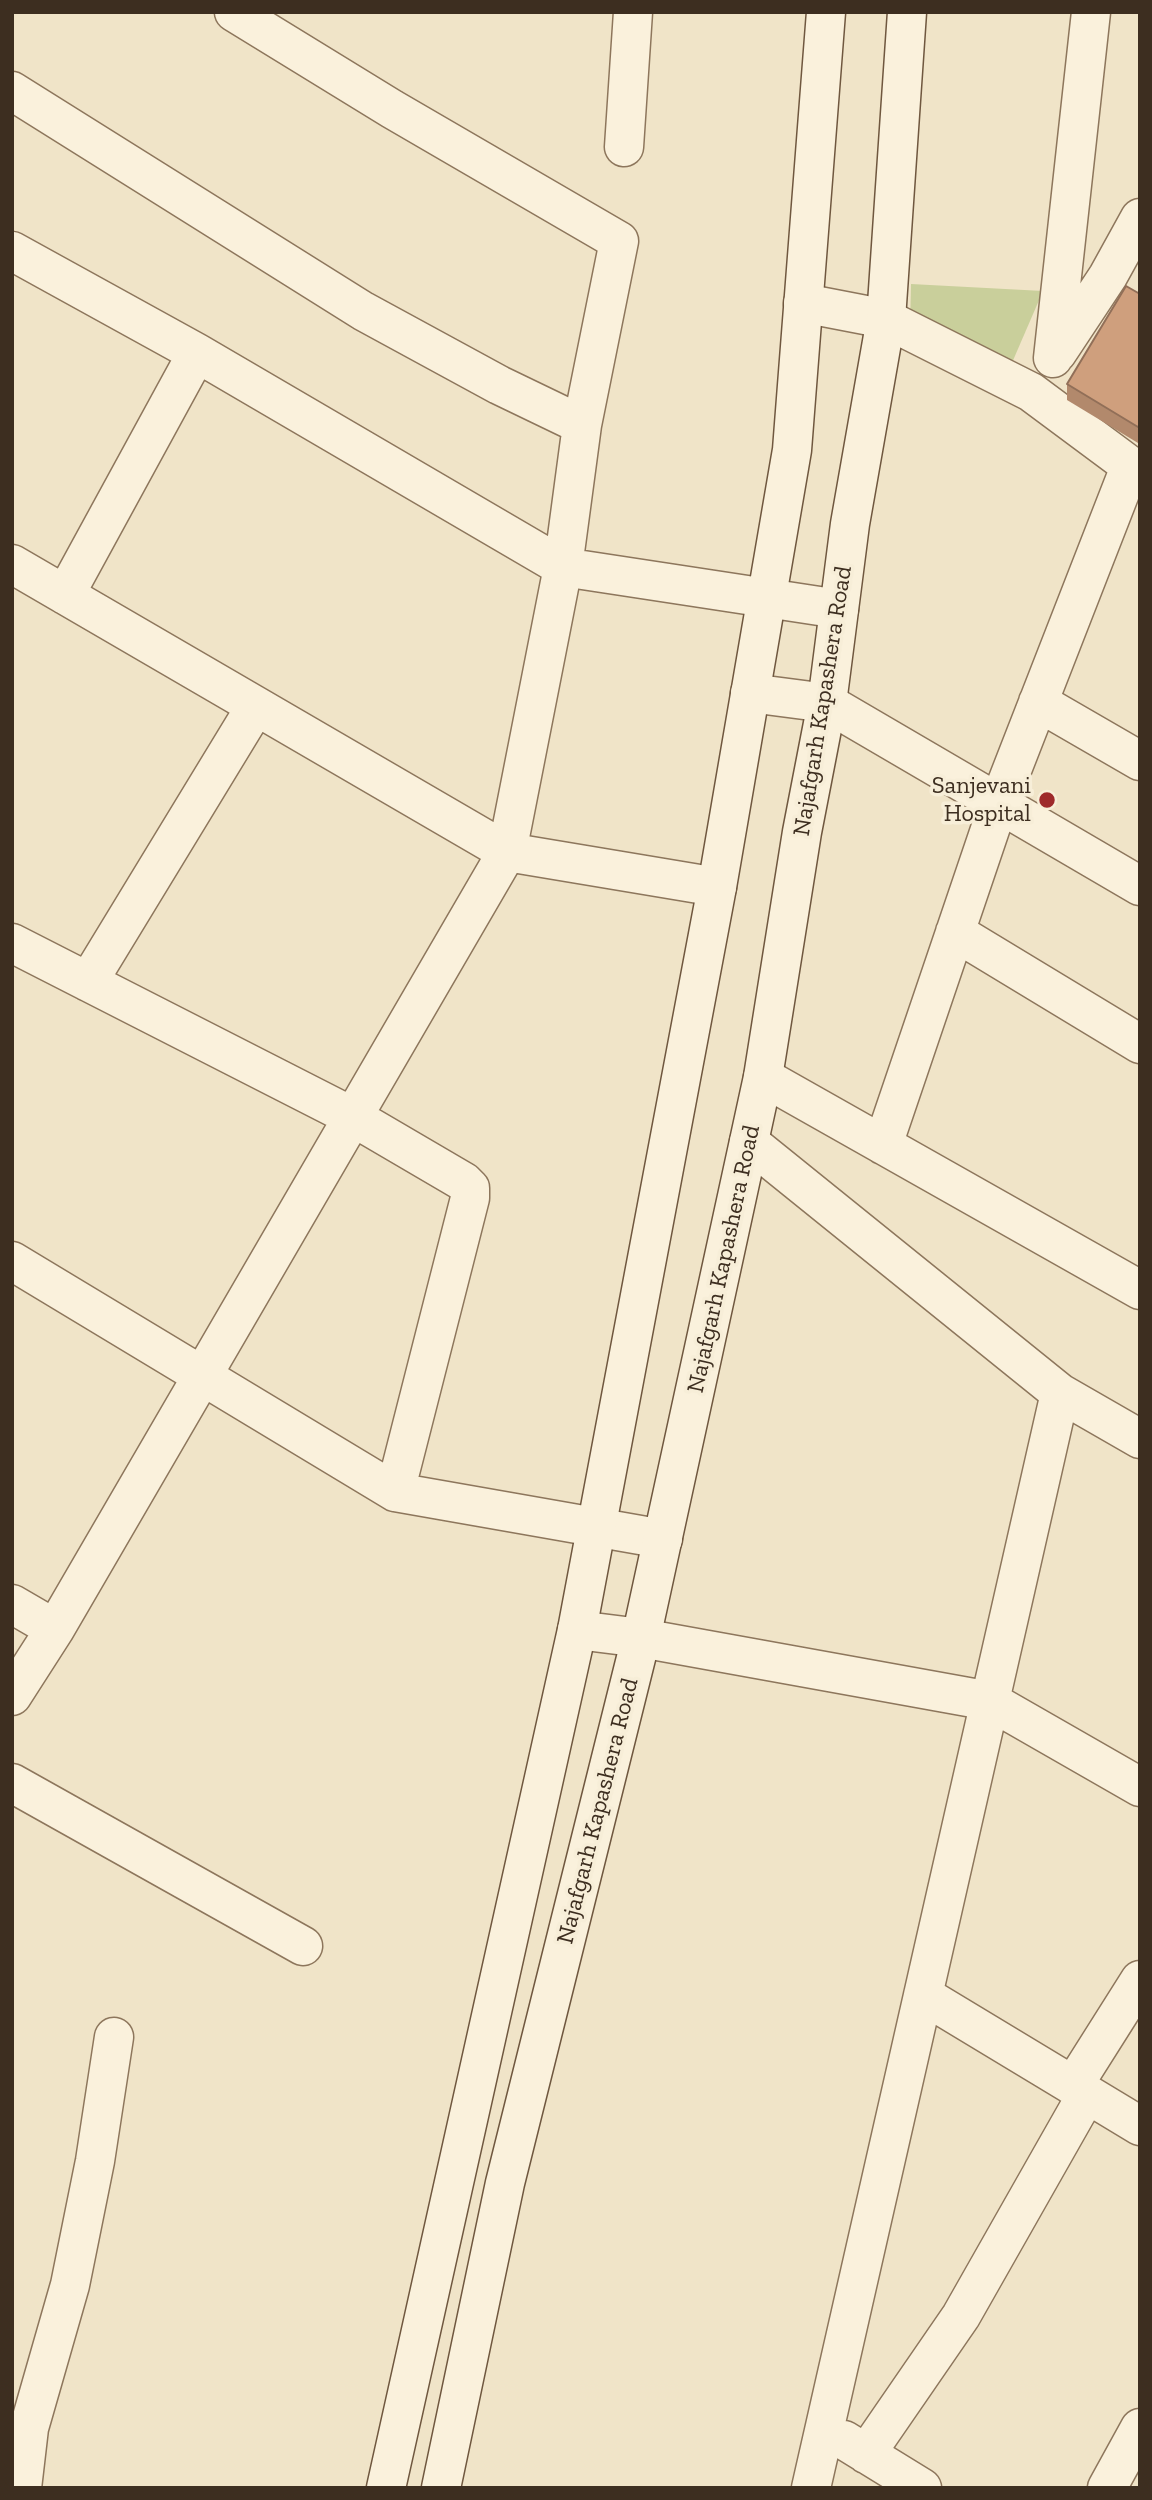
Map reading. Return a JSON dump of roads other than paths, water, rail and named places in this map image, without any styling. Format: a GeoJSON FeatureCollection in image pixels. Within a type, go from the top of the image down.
{"type":"FeatureCollection","features":[{"type":"Feature","properties":{"kind":"street"},"geometry":{"type":"LineString","coordinates":[[12,1696],[55,1629],[508,852],[563,567],[582,425],[620,244],[617,238],[392,109],[234,12]]}},
{"type":"Feature","properties":{"kind":"street"},"geometry":{"type":"LineString","coordinates":[[624,147],[633,12]]}},
{"type":"Feature","properties":{"kind":"street"},"geometry":{"type":"LineString","coordinates":[[386,2488],[577,1630],[717,887],[792,450],[826,12]]}},
{"type":"Feature","properties":{"kind":"street","name":"Najafgarh Kapashera Road"},"geometry":{"type":"LineString","coordinates":[[441,2488],[505,2183],[641,1637],[763,1077],[802,832],[827,703],[850,524],[886,319],[907,12]]}},
{"type":"Feature","properties":{"kind":"street"},"geometry":{"type":"LineString","coordinates":[[1053,359],[1091,12]]}},
{"type":"Feature","properties":{"kind":"street"},"geometry":{"type":"LineString","coordinates":[[12,91],[363,311],[499,385],[582,425]]}},
{"type":"Feature","properties":{"kind":"street"},"geometry":{"type":"LineString","coordinates":[[1031,392],[1108,276],[1140,218]]}},
{"type":"Feature","properties":{"kind":"street"},"geometry":{"type":"LineString","coordinates":[[12,251],[197,353],[563,567],[839,608]]}},
{"type":"Feature","properties":{"kind":"street"},"geometry":{"type":"LineString","coordinates":[[1108,276],[1140,295]]}},
{"type":"Feature","properties":{"kind":"street"},"geometry":{"type":"LineString","coordinates":[[803,303],[886,319],[1031,392],[1135,470],[999,803],[883,1145]]}},
{"type":"Feature","properties":{"kind":"street"},"geometry":{"type":"LineString","coordinates":[[65,595],[197,353]]}},
{"type":"Feature","properties":{"kind":"street"},"geometry":{"type":"LineString","coordinates":[[12,564],[508,852],[717,887]]}},
{"type":"Feature","properties":{"kind":"street"},"geometry":{"type":"LineString","coordinates":[[750,693],[827,703],[1140,886]]}},
{"type":"Feature","properties":{"kind":"street"},"geometry":{"type":"LineString","coordinates":[[1038,702],[1140,761]]}},
{"type":"Feature","properties":{"kind":"street"},"geometry":{"type":"LineString","coordinates":[[88,982],[256,706]]}},
{"type":"Feature","properties":{"kind":"street"},"geometry":{"type":"LineString","coordinates":[[955,932],[1140,1044]]}},
{"type":"Feature","properties":{"kind":"street"},"geometry":{"type":"LineString","coordinates":[[12,943],[353,1117],[470,1188],[470,1198],[395,1492]]}},
{"type":"Feature","properties":{"kind":"street"},"geometry":{"type":"LineString","coordinates":[[763,1077],[1140,1290]]}},
{"type":"Feature","properties":{"kind":"street"},"geometry":{"type":"LineString","coordinates":[[749,1142],[1060,1393],[1140,1439]]}},
{"type":"Feature","properties":{"kind":"street"},"geometry":{"type":"LineString","coordinates":[[12,1261],[395,1492],[663,1539]]}},
{"type":"Feature","properties":{"kind":"street"},"geometry":{"type":"LineString","coordinates":[[811,2488],[1060,1393]]}},
{"type":"Feature","properties":{"kind":"street"},"geometry":{"type":"LineString","coordinates":[[12,1604],[55,1629]]}},
{"type":"Feature","properties":{"kind":"street"},"geometry":{"type":"LineString","coordinates":[[577,1630],[641,1637],[990,1701],[1140,1787]]}},
{"type":"Feature","properties":{"kind":"street"},"geometry":{"type":"LineString","coordinates":[[12,1783],[303,1946]]}},
{"type":"Feature","properties":{"kind":"street"},"geometry":{"type":"LineString","coordinates":[[866,2454],[961,2316],[1140,1980]]}},
{"type":"Feature","properties":{"kind":"street"},"geometry":{"type":"LineString","coordinates":[[923,1995],[1140,2126]]}},
{"type":"Feature","properties":{"kind":"street"},"geometry":{"type":"LineString","coordinates":[[22,2488],[29,2428],[70,2285],[95,2161],[114,2037]]}},
{"type":"Feature","properties":{"kind":"street"},"geometry":{"type":"LineString","coordinates":[[824,2428],[922,2488]]}},
{"type":"Feature","properties":{"kind":"street"},"geometry":{"type":"LineString","coordinates":[[1107,2488],[1140,2428]]}},
{"type":"Feature","properties":{"kind":"place","name":"Sanjevani Hospital"},"geometry":{"type":"Point","coordinates":[1047,800]}}]}
